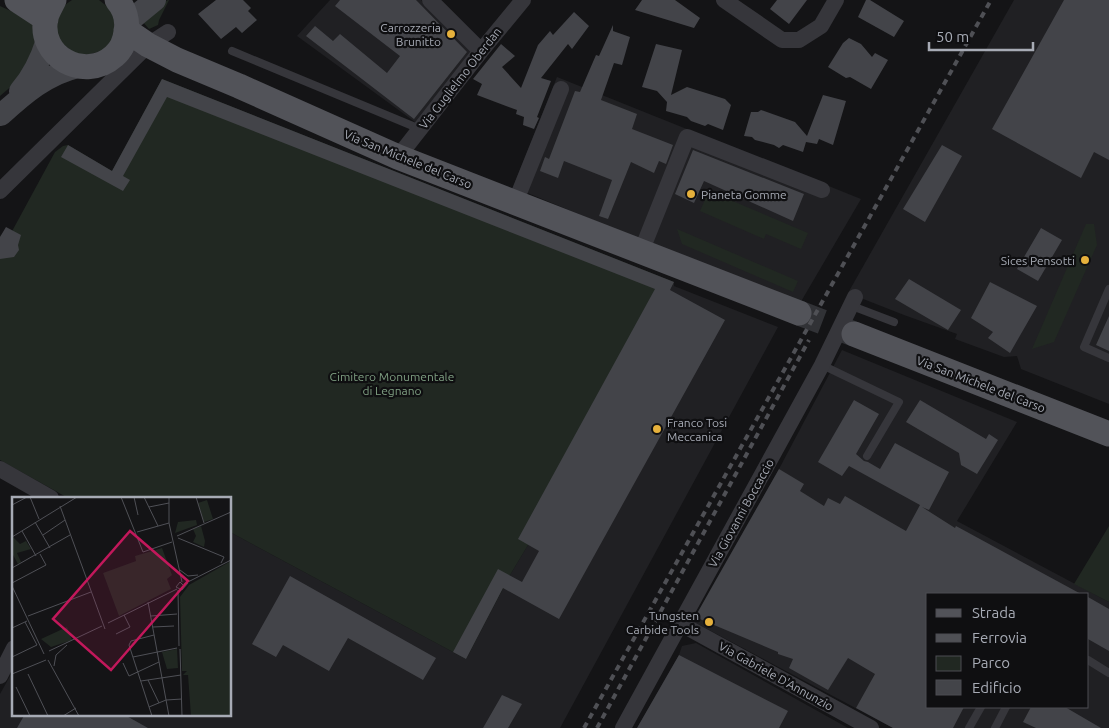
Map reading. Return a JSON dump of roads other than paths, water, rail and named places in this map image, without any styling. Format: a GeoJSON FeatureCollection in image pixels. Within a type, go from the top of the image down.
{"type":"FeatureCollection","features":[{"type":"Feature","properties":{"kind":"main road"},"geometry":{"type":"LineString","coordinates":[[17,0],[49,20],[52,50],[59,58],[68,63],[89,67],[100,65],[143,46]]}},
{"type":"Feature","properties":{"kind":"main road"},"geometry":{"type":"LineString","coordinates":[[117,0],[125,13],[127,27],[123,44],[143,46]]}},
{"type":"Feature","properties":{"kind":"main road","name":"Via San Michele del Carso"},"geometry":{"type":"LineString","coordinates":[[143,46],[398,157],[799,313]]}},
{"type":"Feature","properties":{"kind":"main road","name":"Via San Michele del Carso"},"geometry":{"type":"LineString","coordinates":[[854,334],[1109,434]]}},
{"type":"Feature","properties":{"kind":"street"},"geometry":{"type":"LineString","coordinates":[[127,27],[155,0]]}},
{"type":"Feature","properties":{"kind":"street"},"geometry":{"type":"LineString","coordinates":[[430,0],[481,51]]}},
{"type":"Feature","properties":{"kind":"street","name":"Via Guglielmo Oberdan"},"geometry":{"type":"LineString","coordinates":[[398,157],[523,0]]}},
{"type":"Feature","properties":{"kind":"street"},"geometry":{"type":"LineString","coordinates":[[724,0],[782,40],[799,40],[821,26],[836,0]]}},
{"type":"Feature","properties":{"kind":"street"},"geometry":{"type":"LineString","coordinates":[[0,115],[36,70],[42,58],[49,20]]}},
{"type":"Feature","properties":{"kind":"street"},"geometry":{"type":"LineString","coordinates":[[0,191],[143,46]]}},
{"type":"Feature","properties":{"kind":"street"},"geometry":{"type":"LineString","coordinates":[[0,115],[43,81],[78,66]]}},
{"type":"Feature","properties":{"kind":"street"},"geometry":{"type":"LineString","coordinates":[[515,202],[561,88]]}},
{"type":"Feature","properties":{"kind":"street"},"geometry":{"type":"LineString","coordinates":[[641,252],[687,136],[822,190]]}},
{"type":"Feature","properties":{"kind":"street","name":"Via Giovanni Boccaccio"},"geometry":{"type":"LineString","coordinates":[[623,728],[822,365],[853,302]]}},
{"type":"Feature","properties":{"kind":"street"},"geometry":{"type":"LineString","coordinates":[[0,469],[48,497]]}},
{"type":"Feature","properties":{"kind":"street","name":"Via Gabriele D'Annunzio"},"geometry":{"type":"LineString","coordinates":[[681,624],[871,728]]}},
{"type":"Feature","properties":{"kind":"street"},"geometry":{"type":"LineString","coordinates":[[0,676],[7,660]]}},
{"type":"Feature","properties":{"kind":"lane"},"geometry":{"type":"LineString","coordinates":[[232,51],[420,129]]}},
{"type":"Feature","properties":{"kind":"lane"},"geometry":{"type":"LineString","coordinates":[[1109,289],[1084,347],[1109,358]]}},
{"type":"Feature","properties":{"kind":"lane"},"geometry":{"type":"LineString","coordinates":[[853,302],[894,322]]}},
{"type":"Feature","properties":{"kind":"lane"},"geometry":{"type":"LineString","coordinates":[[822,365],[899,402],[867,456]]}},
{"type":"Feature","properties":{"kind":"lane"},"geometry":{"type":"LineString","coordinates":[[1089,661],[1109,673]]}},
{"type":"Feature","properties":{"kind":"lane"},"geometry":{"type":"LineString","coordinates":[[969,728],[980,708]]}},
{"type":"Feature","properties":{"kind":"lane"},"geometry":{"type":"LineString","coordinates":[[995,728],[1005,708]]}},
{"type":"Feature","properties":{"kind":"tunnel"},"geometry":{"type":"LineString","coordinates":[[799,313],[854,334]]}},
{"type":"Feature","properties":{"kind":"railway"},"geometry":{"type":"LineString","coordinates":[[584,728],[991,0]]}},
{"type":"Feature","properties":{"kind":"railway"},"geometry":{"type":"LineString","coordinates":[[597,728],[809,340]]}},
{"type":"Feature","properties":{"kind":"place","name":"Carrozzeria Brunitto"},"geometry":{"type":"Point","coordinates":[451,34]}},
{"type":"Feature","properties":{"kind":"place","name":"Pianeta Gomme"},"geometry":{"type":"Point","coordinates":[691,194]}},
{"type":"Feature","properties":{"kind":"place","name":"Sices Pensotti"},"geometry":{"type":"Point","coordinates":[1085,260]}},
{"type":"Feature","properties":{"kind":"place","name":"Franco Tosi Meccanica"},"geometry":{"type":"Point","coordinates":[657,429]}},
{"type":"Feature","properties":{"kind":"place","name":"Tungsten Carbide Tools"},"geometry":{"type":"Point","coordinates":[709,622]}},
{"type":"Feature","properties":{"kind":"park label","name":"Cimitero Monumentale di Legnano"},"geometry":{"type":"Point","coordinates":[392,383]}}]}
